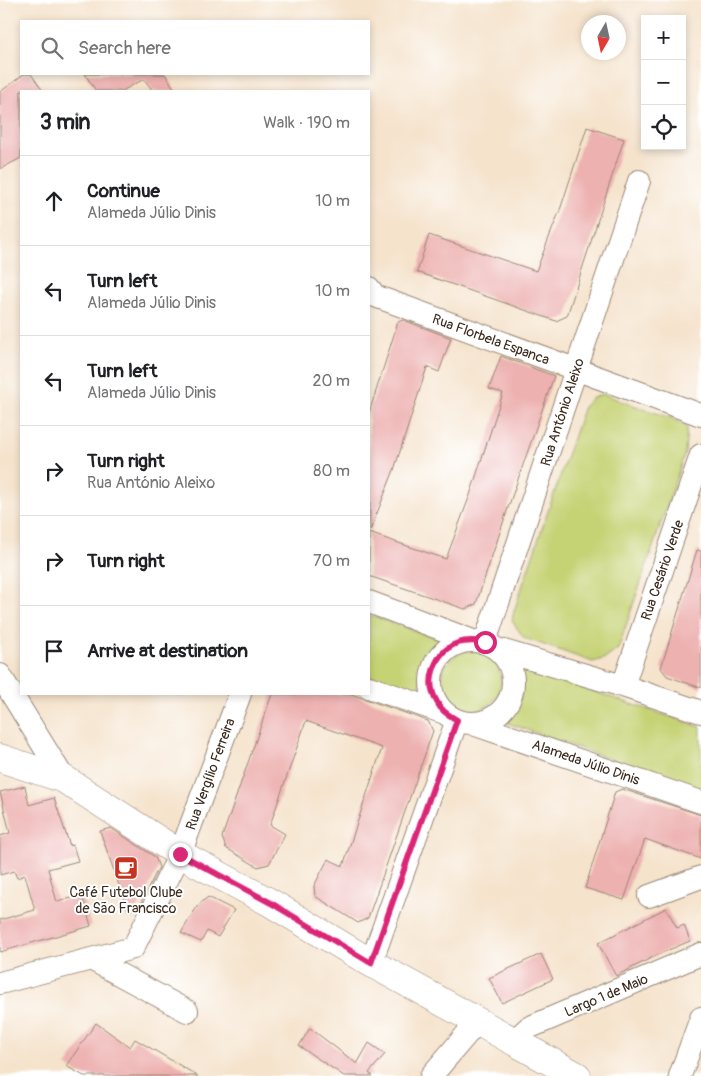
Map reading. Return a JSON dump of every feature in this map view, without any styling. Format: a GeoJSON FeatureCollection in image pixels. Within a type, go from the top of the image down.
{"type":"FeatureCollection","features":[{"type":"Feature","properties":{"kind":"street","name":"Rua António Aleixo"},"geometry":{"type":"LineString","coordinates":[[485,644],[639,181]]}},
{"type":"Feature","properties":{"kind":"street","name":"Rua Florbela Espanca"},"geometry":{"type":"LineString","coordinates":[[371,299],[576,370],[701,416]]}},
{"type":"Feature","properties":{"kind":"street","name":"Rua Cesário Verde"},"geometry":{"type":"LineString","coordinates":[[623,686],[701,455]]}},
{"type":"Feature","properties":{"kind":"street"},"geometry":{"type":"LineString","coordinates":[[370,602],[485,644],[701,712]]}},
{"type":"Feature","properties":{"kind":"street"},"geometry":{"type":"LineString","coordinates":[[458,643],[485,644],[506,658],[512,670],[514,683],[511,696],[505,707],[495,716],[483,721],[458,719],[436,702],[432,689],[432,674],[436,661],[445,650],[458,643]]}},
{"type":"Feature","properties":{"kind":"street"},"geometry":{"type":"LineString","coordinates":[[0,675],[64,779]]}},
{"type":"Feature","properties":{"kind":"street","name":"Alameda Júlio Dinis"},"geometry":{"type":"LineString","coordinates":[[370,687],[701,802]]}},
{"type":"Feature","properties":{"kind":"street","name":"Rua Vergílio Ferreira"},"geometry":{"type":"LineString","coordinates":[[0,983],[133,948],[180,854],[240,695]]}},
{"type":"Feature","properties":{"kind":"street"},"geometry":{"type":"LineString","coordinates":[[371,963],[458,719]]}},
{"type":"Feature","properties":{"kind":"street"},"geometry":{"type":"LineString","coordinates":[[0,758],[64,779],[180,854],[271,903],[371,963],[577,1076]]}},
{"type":"Feature","properties":{"kind":"street"},"geometry":{"type":"LineString","coordinates":[[649,896],[701,877]]}},
{"type":"Feature","properties":{"kind":"street","name":"Largo 1 de Maio"},"geometry":{"type":"LineString","coordinates":[[514,1041],[528,1028],[701,954]]}},
{"type":"Feature","properties":{"kind":"street"},"geometry":{"type":"LineString","coordinates":[[91,959],[187,1011]]}},
{"type":"Feature","properties":{"kind":"street"},"geometry":{"type":"LineString","coordinates":[[680,1076],[701,1018]]}},
{"type":"Feature","properties":{"kind":"street"},"geometry":{"type":"LineString","coordinates":[[432,1076],[478,1021]]}},
{"type":"Feature","properties":{"kind":"green space"},"geometry":{"type":"Polygon","coordinates":[[[602,394],[671,418],[687,427],[685,453],[618,649],[606,658],[593,662],[524,638],[512,621],[584,406],[591,399],[602,394]]]}},
{"type":"Feature","properties":{"kind":"green space"},"geometry":{"type":"Polygon","coordinates":[[[370,615],[442,640],[424,664],[421,678],[422,694],[370,676],[370,615]]]}},
{"type":"Feature","properties":{"kind":"green space"},"geometry":{"type":"Polygon","coordinates":[[[465,651],[477,651],[488,656],[496,664],[501,675],[499,693],[488,706],[477,711],[465,711],[454,706],[446,698],[441,687],[441,675],[446,664],[454,656],[465,651]]]}},
{"type":"Feature","properties":{"kind":"green space"},"geometry":{"type":"Polygon","coordinates":[[[522,668],[701,727],[701,791],[505,722],[514,710],[522,691],[522,668]]]}},
{"type":"Feature","properties":{"kind":"building"},"geometry":{"type":"Polygon","coordinates":[[[23,75],[32,75],[42,90],[20,90],[20,159],[0,169],[0,92],[23,75]]]}},
{"type":"Feature","properties":{"kind":"building"},"geometry":{"type":"Polygon","coordinates":[[[86,75],[166,75],[175,90],[152,90],[144,79],[124,90],[95,90],[86,75]]]}},
{"type":"Feature","properties":{"kind":"building"},"geometry":{"type":"Polygon","coordinates":[[[587,127],[624,139],[567,316],[556,321],[417,272],[429,235],[536,271],[561,207],[587,127]]]}},
{"type":"Feature","properties":{"kind":"building"},"geometry":{"type":"Polygon","coordinates":[[[403,320],[451,338],[439,372],[427,367],[394,470],[370,531],[370,410],[398,322],[403,320]]]}},
{"type":"Feature","properties":{"kind":"building"},"geometry":{"type":"Polygon","coordinates":[[[501,356],[554,376],[476,604],[465,609],[370,576],[370,533],[446,559],[470,495],[503,393],[489,389],[501,356]]]}},
{"type":"Feature","properties":{"kind":"building"},"geometry":{"type":"Polygon","coordinates":[[[697,550],[701,551],[701,688],[667,676],[661,668],[697,550]]]}},
{"type":"Feature","properties":{"kind":"building"},"geometry":{"type":"Polygon","coordinates":[[[272,695],[354,695],[428,721],[433,731],[368,918],[358,923],[315,896],[314,886],[328,859],[343,866],[382,748],[306,721],[270,825],[285,834],[269,864],[258,867],[226,848],[222,837],[272,695]]]}},
{"type":"Feature","properties":{"kind":"building"},"geometry":{"type":"Polygon","coordinates":[[[25,786],[29,805],[54,798],[70,846],[73,845],[78,861],[48,869],[57,902],[82,895],[91,926],[0,952],[0,920],[35,910],[25,875],[17,878],[14,871],[0,875],[0,836],[10,833],[0,792],[25,786]]]}},
{"type":"Feature","properties":{"kind":"building"},"geometry":{"type":"Polygon","coordinates":[[[622,789],[701,815],[701,859],[645,839],[624,900],[585,888],[615,792],[622,789]]]}},
{"type":"Feature","properties":{"kind":"building"},"geometry":{"type":"Polygon","coordinates":[[[111,828],[155,857],[159,867],[138,908],[128,911],[100,831],[111,828]]]}},
{"type":"Feature","properties":{"kind":"building"},"geometry":{"type":"Polygon","coordinates":[[[208,897],[234,910],[218,937],[207,931],[201,942],[181,933],[198,905],[208,897]]]}},
{"type":"Feature","properties":{"kind":"building"},"geometry":{"type":"Polygon","coordinates":[[[666,908],[677,928],[684,925],[690,941],[659,954],[616,976],[598,943],[666,908]]]}},
{"type":"Feature","properties":{"kind":"building"},"geometry":{"type":"Polygon","coordinates":[[[541,954],[553,979],[502,1003],[489,978],[541,954]]]}},
{"type":"Feature","properties":{"kind":"building"},"geometry":{"type":"Polygon","coordinates":[[[96,1023],[130,1047],[135,1039],[198,1076],[84,1076],[66,1066],[96,1023]]]}},
{"type":"Feature","properties":{"kind":"building"},"geometry":{"type":"Polygon","coordinates":[[[310,1028],[357,1064],[369,1043],[385,1054],[369,1073],[373,1076],[344,1076],[299,1046],[310,1028]]]}},
{"type":"Feature","properties":{"kind":"place","name":"Café Futebol Clube de São Francisco"},"geometry":{"type":"Point","coordinates":[126,868]}},
{"type":"Feature","properties":{"kind":"route"},"geometry":{"type":"LineString","coordinates":[[180,854],[271,903],[371,963],[457,720],[445,713],[436,702],[432,689],[432,674],[436,661],[445,650],[458,643],[471,640],[485,642]]}}]}
